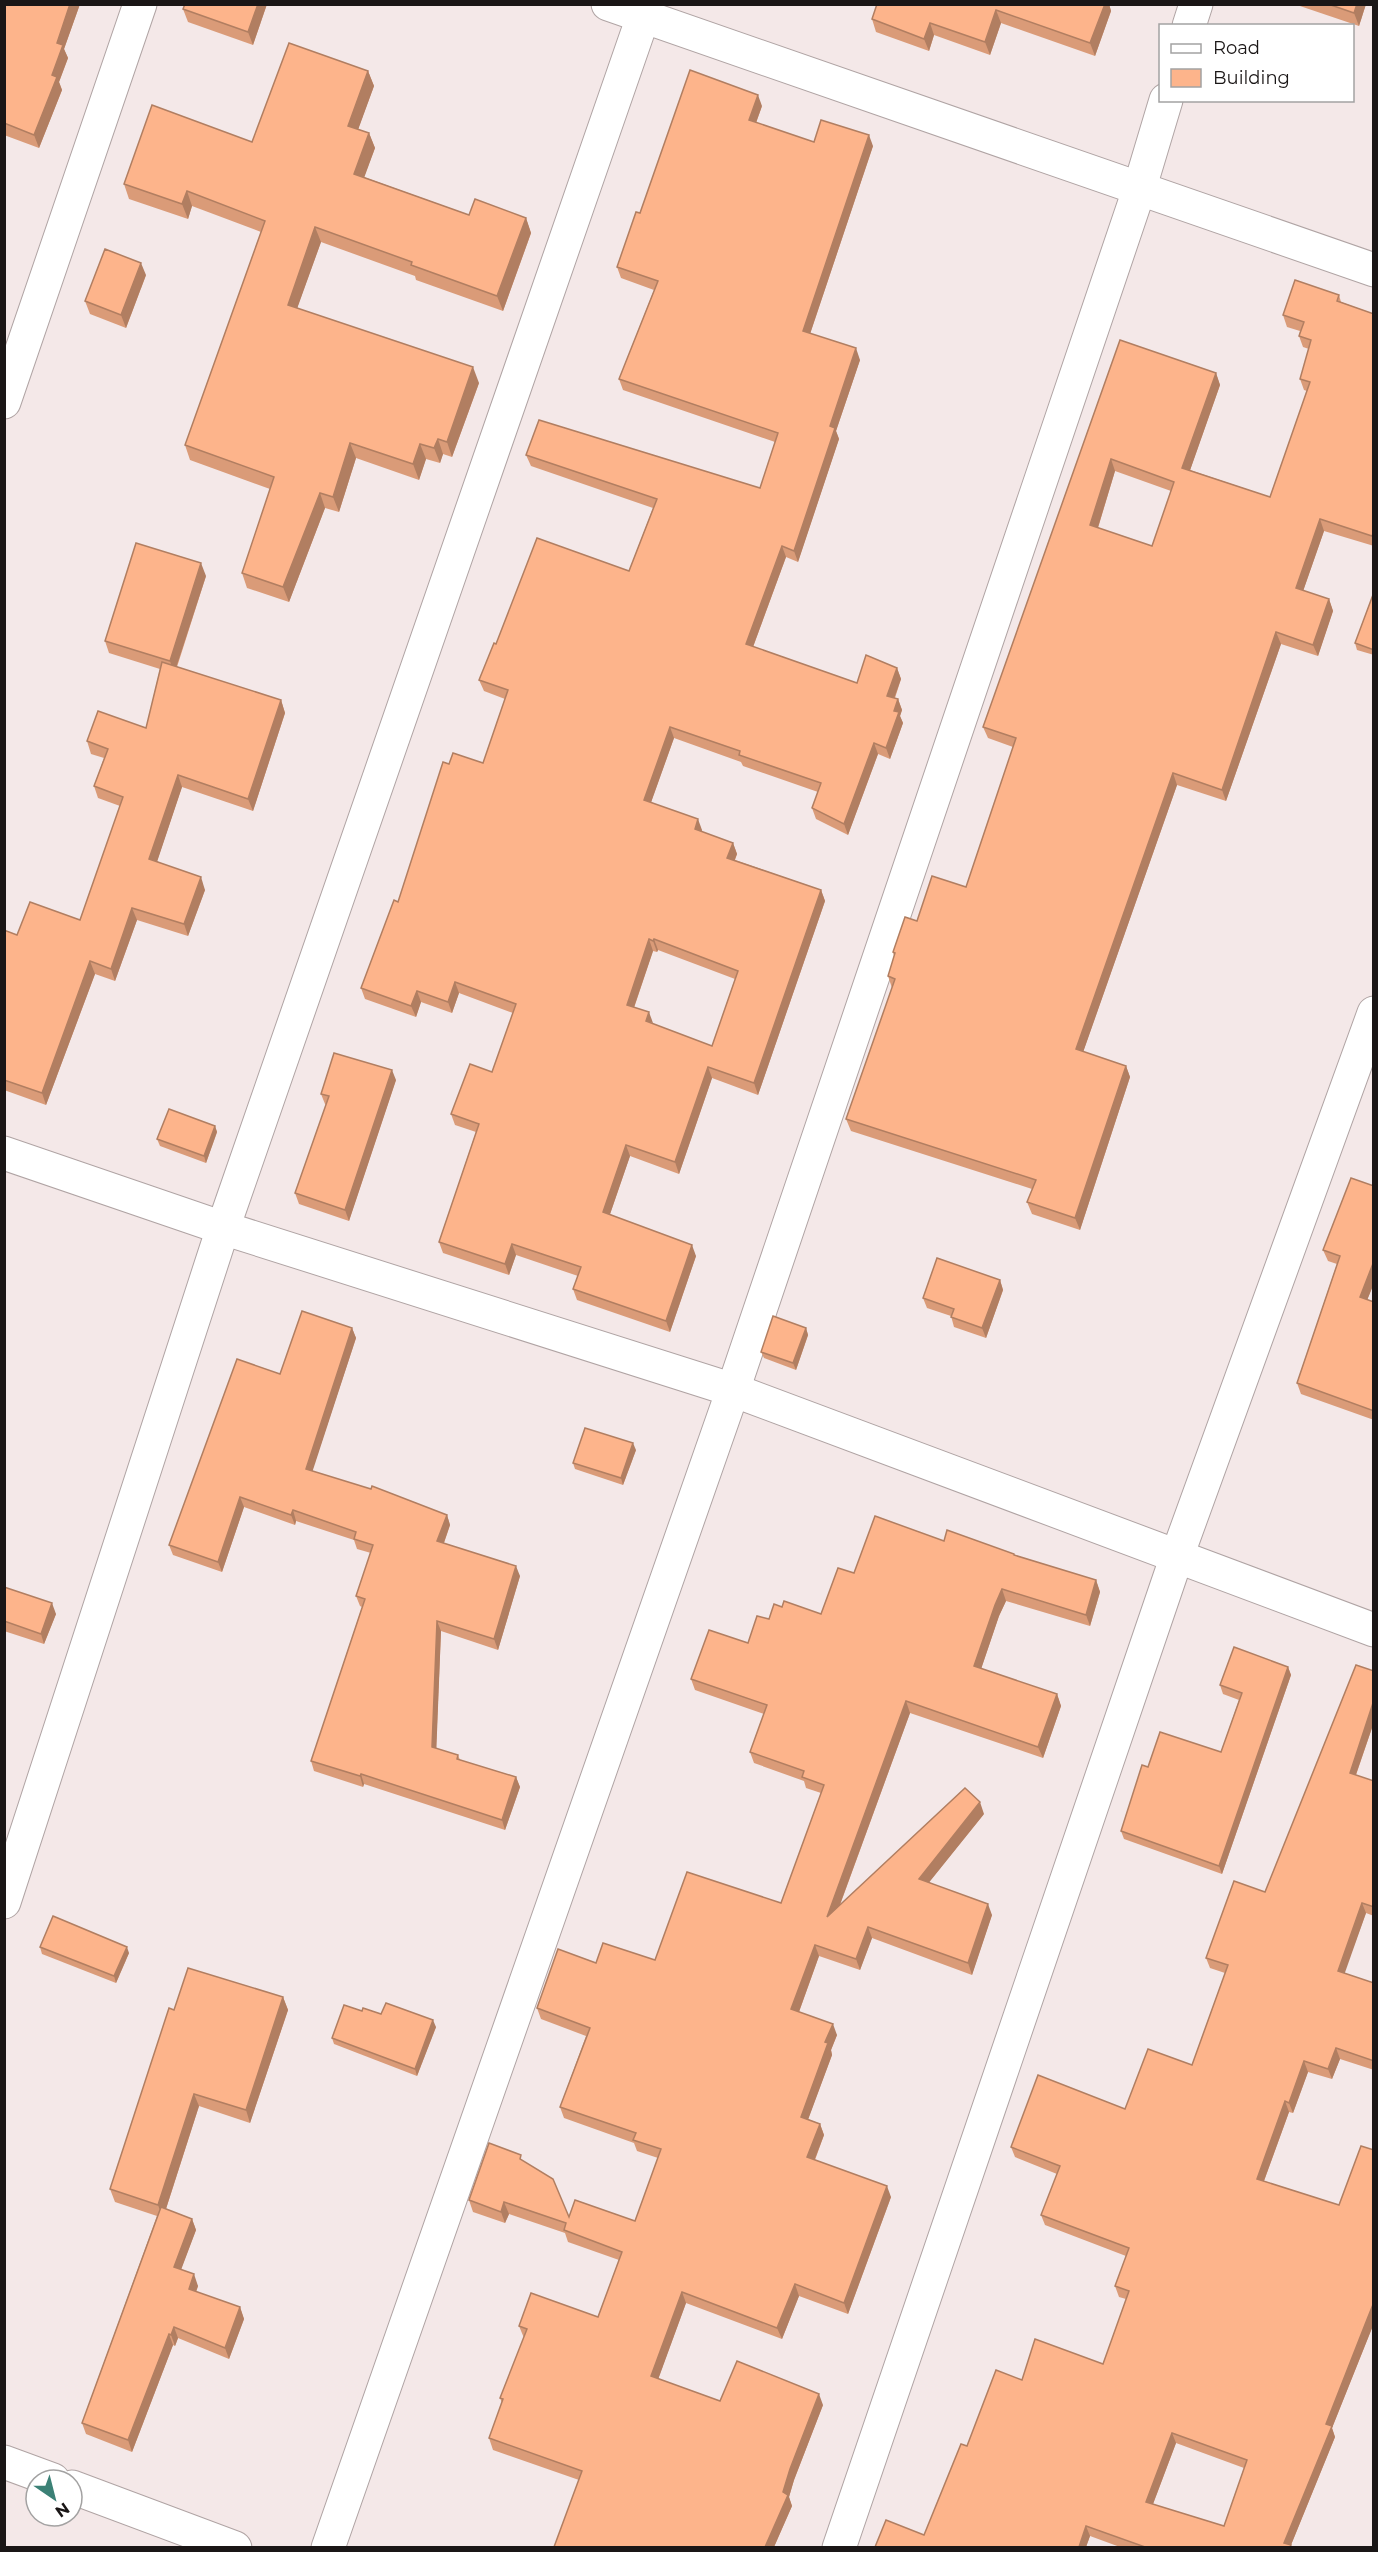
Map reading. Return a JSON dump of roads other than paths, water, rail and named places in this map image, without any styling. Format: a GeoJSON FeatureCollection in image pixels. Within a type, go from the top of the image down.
{"type":"FeatureCollection","features":[{"type":"Feature","properties":{"kind":"street"},"geometry":{"type":"LineString","coordinates":[[4,402],[140,4]]}},
{"type":"Feature","properties":{"kind":"street"},"geometry":{"type":"LineString","coordinates":[[608,4],[1374,270]]}},
{"type":"Feature","properties":{"kind":"street"},"geometry":{"type":"LineString","coordinates":[[1190,24],[1196,4]]}},
{"type":"Feature","properties":{"kind":"street"},"geometry":{"type":"LineString","coordinates":[[4,1902],[223,1228],[643,17]]}},
{"type":"Feature","properties":{"kind":"street"},"geometry":{"type":"LineString","coordinates":[[328,2547],[733,1390],[1140,190],[1165,102]]}},
{"type":"Feature","properties":{"kind":"street"},"geometry":{"type":"LineString","coordinates":[[839,2547],[1177,1556],[1374,1013]]}},
{"type":"Feature","properties":{"kind":"street"},"geometry":{"type":"LineString","coordinates":[[4,1153],[223,1228],[733,1390],[1374,1630]]}},
{"type":"Feature","properties":{"kind":"street"},"geometry":{"type":"LineString","coordinates":[[4,2462],[24,2469]]}},
{"type":"Feature","properties":{"kind":"street"},"geometry":{"type":"LineString","coordinates":[[84,2491],[235,2547]]}}]}
